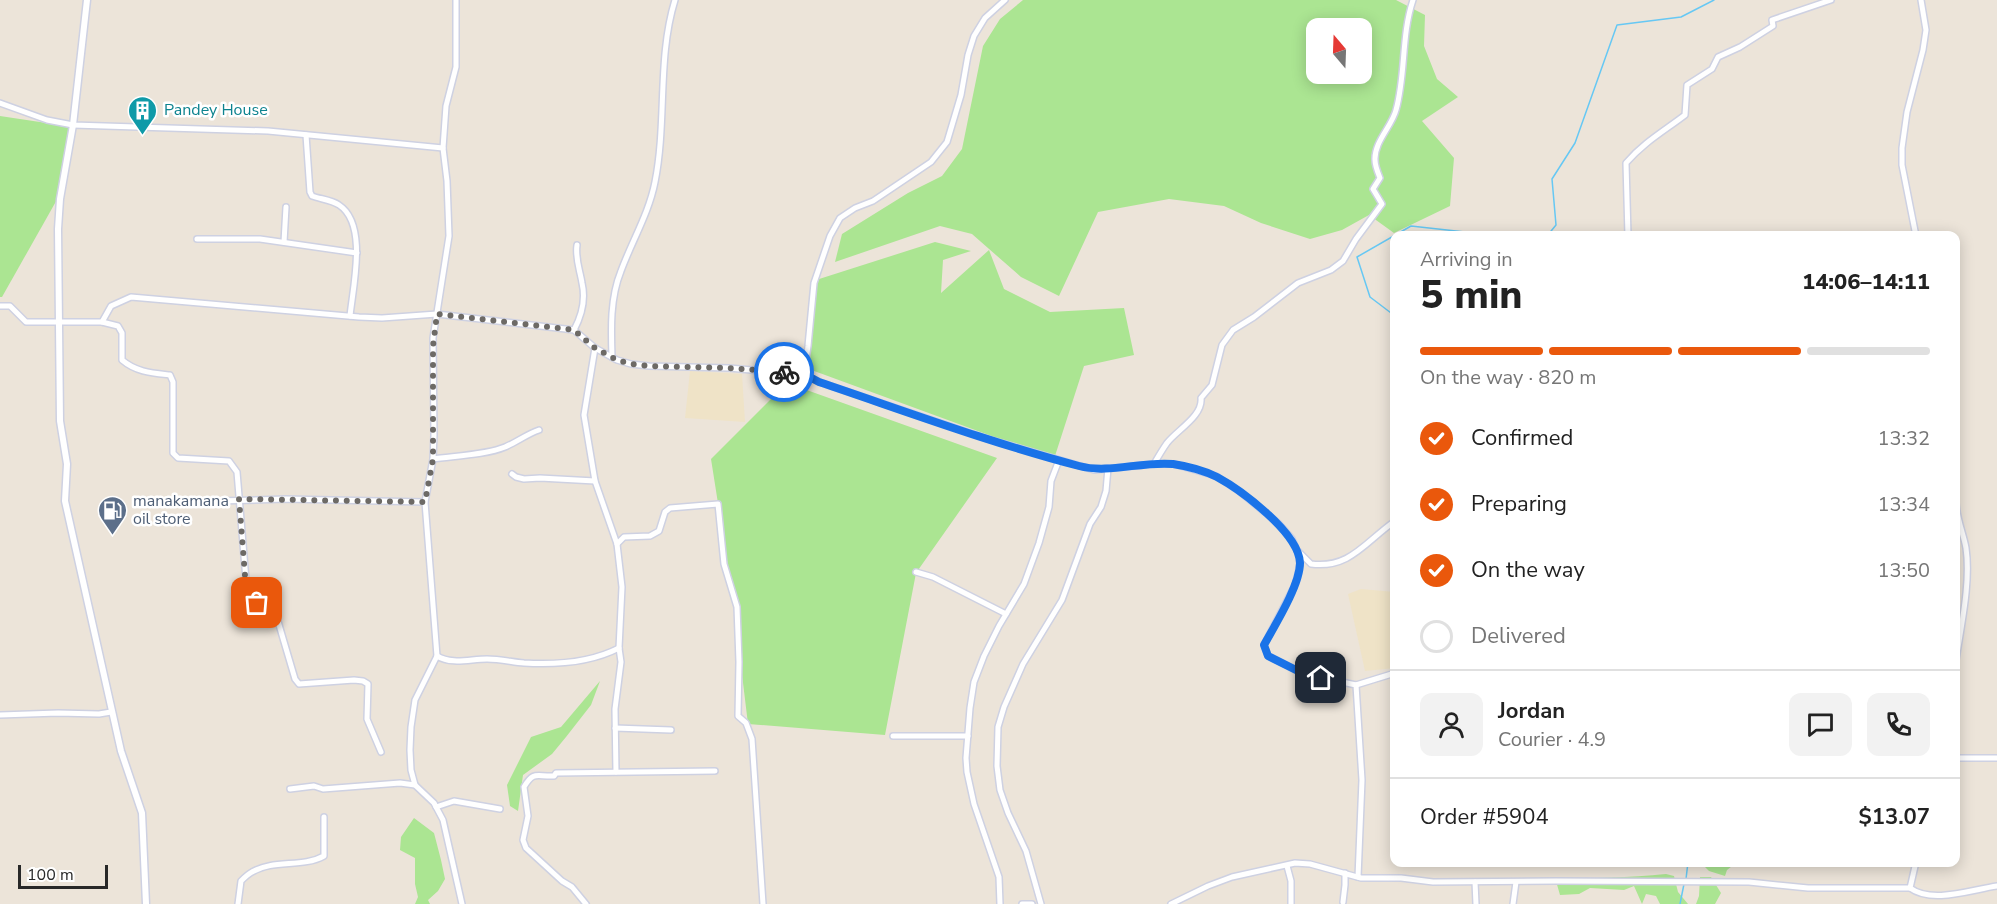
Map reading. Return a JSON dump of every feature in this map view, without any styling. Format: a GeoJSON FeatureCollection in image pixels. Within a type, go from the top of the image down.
{"type":"FeatureCollection","features":[{"type":"Feature","properties":{"kind":"street"},"geometry":{"type":"LineString","coordinates":[[87,0],[58,229],[60,421],[67,464],[65,501],[111,712],[121,752],[142,813],[146,904]]}},
{"type":"Feature","properties":{"kind":"street"},"geometry":{"type":"LineString","coordinates":[[456,0],[456,67],[446,106],[443,148],[449,236],[433,346],[433,459],[425,502],[437,656],[415,700],[412,718],[411,770],[415,785],[436,807],[443,820],[462,904]]}},
{"type":"Feature","properties":{"kind":"street"},"geometry":{"type":"LineString","coordinates":[[612,357],[611,327],[615,292],[620,273],[651,202],[655,183],[666,50],[675,0]]}},
{"type":"Feature","properties":{"kind":"street"},"geometry":{"type":"LineString","coordinates":[[804,374],[814,283],[835,227],[840,218],[855,208],[873,201],[931,162],[947,142],[961,95],[974,36],[985,18],[1005,0]]}},
{"type":"Feature","properties":{"kind":"street"},"geometry":{"type":"LineString","coordinates":[[1154,464],[1168,442],[1202,404],[1201,398],[1212,385],[1222,345],[1233,330],[1298,283],[1331,270],[1343,261],[1382,204],[1373,189],[1380,178],[1375,159],[1380,140],[1396,111],[1408,15],[1413,0]]}},
{"type":"Feature","properties":{"kind":"street"},"geometry":{"type":"LineString","coordinates":[[1628,231],[1626,163],[1645,143],[1685,116],[1688,85],[1712,69],[1718,57],[1740,47],[1773,26],[1772,20],[1831,0]]}},
{"type":"Feature","properties":{"kind":"street"},"geometry":{"type":"LineString","coordinates":[[1915,231],[1902,165],[1902,148],[1907,112],[1926,30],[1921,0]]}},
{"type":"Feature","properties":{"kind":"street"},"geometry":{"type":"LineString","coordinates":[[0,103],[47,120],[73,124],[268,131],[443,148]]}},
{"type":"Feature","properties":{"kind":"street"},"geometry":{"type":"LineString","coordinates":[[306,135],[310,192],[312,196],[338,204],[351,217],[355,233],[357,253],[350,316]]}},
{"type":"Feature","properties":{"kind":"street"},"geometry":{"type":"LineString","coordinates":[[284,242],[286,207]]}},
{"type":"Feature","properties":{"kind":"street"},"geometry":{"type":"LineString","coordinates":[[197,240],[260,239],[357,253]]}},
{"type":"Feature","properties":{"kind":"street"},"geometry":{"type":"LineString","coordinates":[[574,330],[580,318],[584,296],[578,270],[577,245]]}},
{"type":"Feature","properties":{"kind":"street"},"geometry":{"type":"LineString","coordinates":[[102,322],[111,306],[131,297],[382,318],[437,314],[574,330],[595,348],[631,364],[804,374],[819,382],[903,411],[1094,470],[1108,467],[1174,464],[1216,476],[1239,491],[1278,523],[1292,539],[1300,564],[1296,583],[1264,645],[1268,656],[1304,674],[1356,685],[1390,675]]}},
{"type":"Feature","properties":{"kind":"street"},"geometry":{"type":"LineString","coordinates":[[0,306],[10,306],[26,322],[102,322],[118,326],[122,333],[122,360],[132,368],[170,375],[173,382],[173,453],[178,458],[229,461],[237,472],[247,592],[277,618],[295,679],[299,684],[354,680],[368,684],[367,719],[381,752]]}},
{"type":"Feature","properties":{"kind":"street"},"geometry":{"type":"LineString","coordinates":[[595,348],[584,415],[595,481],[617,543],[622,587],[621,662],[615,709],[616,772]]}},
{"type":"Feature","properties":{"kind":"street"},"geometry":{"type":"LineString","coordinates":[[433,459],[503,448],[539,430]]}},
{"type":"Feature","properties":{"kind":"street"},"geometry":{"type":"LineString","coordinates":[[1000,904],[999,877],[974,804],[967,772],[970,708],[974,682],[984,656],[1024,584],[1039,543],[1049,507],[1051,481],[1059,460]]}},
{"type":"Feature","properties":{"kind":"street"},"geometry":{"type":"LineString","coordinates":[[1041,904],[1026,851],[1000,790],[997,766],[998,727],[1023,664],[1062,600],[1090,524],[1101,507],[1106,491],[1108,467]]}},
{"type":"Feature","properties":{"kind":"street"},"geometry":{"type":"LineString","coordinates":[[512,474],[524,479],[595,481]]}},
{"type":"Feature","properties":{"kind":"street"},"geometry":{"type":"LineString","coordinates":[[218,501],[239,499],[425,502]]}},
{"type":"Feature","properties":{"kind":"street"},"geometry":{"type":"LineString","coordinates":[[617,543],[624,537],[650,536],[659,531],[665,512],[670,508],[718,504],[724,564],[737,607],[738,717],[746,723],[752,739],[763,904]]}},
{"type":"Feature","properties":{"kind":"street"},"geometry":{"type":"LineString","coordinates":[[1296,548],[1311,564],[1325,566],[1339,563],[1350,558],[1390,525]]}},
{"type":"Feature","properties":{"kind":"street"},"geometry":{"type":"LineString","coordinates":[[1960,529],[1966,549],[1966,578],[1960,627]]}},
{"type":"Feature","properties":{"kind":"street"},"geometry":{"type":"LineString","coordinates":[[916,572],[933,577],[1006,614]]}},
{"type":"Feature","properties":{"kind":"street"},"geometry":{"type":"LineString","coordinates":[[437,656],[453,662],[481,659],[557,663],[591,659],[620,648]]}},
{"type":"Feature","properties":{"kind":"street"},"geometry":{"type":"LineString","coordinates":[[1356,685],[1362,780],[1358,877]]}},
{"type":"Feature","properties":{"kind":"street"},"geometry":{"type":"LineString","coordinates":[[0,716],[111,712]]}},
{"type":"Feature","properties":{"kind":"street"},"geometry":{"type":"LineString","coordinates":[[615,728],[671,730]]}},
{"type":"Feature","properties":{"kind":"street"},"geometry":{"type":"LineString","coordinates":[[893,736],[968,736]]}},
{"type":"Feature","properties":{"kind":"street"},"geometry":{"type":"LineString","coordinates":[[1960,758],[1997,758]]}},
{"type":"Feature","properties":{"kind":"street"},"geometry":{"type":"LineString","coordinates":[[586,904],[572,887],[562,881],[526,848],[523,840],[528,816],[524,787],[531,776],[537,774],[554,776],[556,772],[715,771]]}},
{"type":"Feature","properties":{"kind":"street"},"geometry":{"type":"LineString","coordinates":[[290,789],[400,783],[415,785]]}},
{"type":"Feature","properties":{"kind":"street"},"geometry":{"type":"LineString","coordinates":[[436,807],[454,801],[500,809]]}},
{"type":"Feature","properties":{"kind":"street"},"geometry":{"type":"LineString","coordinates":[[238,904],[241,881],[252,872],[270,866],[301,864],[324,856],[326,844],[324,817]]}},
{"type":"Feature","properties":{"kind":"street"},"geometry":{"type":"LineString","coordinates":[[1171,904],[1232,877],[1277,865],[1287,866],[1295,863],[1310,864],[1358,877],[1401,878],[1433,882],[1749,882],[1808,888],[1910,888],[1917,896],[1929,899],[1948,898],[1997,885]]}},
{"type":"Feature","properties":{"kind":"street"},"geometry":{"type":"LineString","coordinates":[[1287,866],[1292,884],[1291,904]]}},
{"type":"Feature","properties":{"kind":"street"},"geometry":{"type":"LineString","coordinates":[[1910,888],[1915,867]]}},
{"type":"Feature","properties":{"kind":"street"},"geometry":{"type":"LineString","coordinates":[[1343,902],[1344,873]]}},
{"type":"Feature","properties":{"kind":"street"},"geometry":{"type":"LineString","coordinates":[[1475,882],[1476,904]]}},
{"type":"Feature","properties":{"kind":"street"},"geometry":{"type":"LineString","coordinates":[[1513,904],[1516,882]]}},
{"type":"Feature","properties":{"kind":"street"},"geometry":{"type":"LineString","coordinates":[[1022,904],[1032,904]]}},
{"type":"Feature","properties":{"kind":"shaded area"},"geometry":{"type":"Polygon","coordinates":[[[690,371],[742,374],[745,422],[685,418],[690,371]]]}},
{"type":"Feature","properties":{"kind":"shaded area"},"geometry":{"type":"Polygon","coordinates":[[[1361,589],[1390,592],[1390,668],[1365,671],[1348,594],[1361,589]]]}},
{"type":"Feature","properties":{"kind":"green space"},"geometry":{"type":"Polygon","coordinates":[[[1023,0],[1396,0],[1425,15],[1424,46],[1437,79],[1458,97],[1422,121],[1454,158],[1450,206],[1398,231],[1391,231],[1369,215],[1342,230],[1310,239],[1261,223],[1224,206],[1169,199],[1098,212],[1059,296],[1021,277],[972,234],[940,226],[835,262],[842,234],[908,193],[942,176],[962,149],[983,46],[1000,19],[1023,0]]]}},
{"type":"Feature","properties":{"kind":"green space"},"geometry":{"type":"Polygon","coordinates":[[[0,116],[73,127],[63,189],[2,297],[0,297],[0,116]]]}},
{"type":"Feature","properties":{"kind":"green space"},"geometry":{"type":"Polygon","coordinates":[[[935,242],[971,251],[943,260],[941,293],[989,250],[1004,289],[1050,312],[1124,308],[1134,355],[1084,366],[1054,459],[806,368],[816,280],[935,242]]]}},
{"type":"Feature","properties":{"kind":"green space"},"geometry":{"type":"Polygon","coordinates":[[[787,383],[997,458],[916,573],[885,735],[748,724],[732,592],[711,459],[787,383]]]}},
{"type":"Feature","properties":{"kind":"green space"},"geometry":{"type":"Polygon","coordinates":[[[600,681],[591,705],[566,737],[552,754],[523,775],[518,811],[510,806],[507,785],[531,737],[561,727],[600,681]]]}},
{"type":"Feature","properties":{"kind":"green space"},"geometry":{"type":"Polygon","coordinates":[[[414,818],[434,833],[445,879],[438,891],[428,900],[430,904],[415,904],[418,897],[415,884],[415,858],[400,850],[401,837],[414,818]]]}},
{"type":"Feature","properties":{"kind":"green space"},"geometry":{"type":"Polygon","coordinates":[[[1705,867],[1731,867],[1725,876],[1709,871],[1705,867]]]}},
{"type":"Feature","properties":{"kind":"green space"},"geometry":{"type":"Polygon","coordinates":[[[1666,874],[1674,876],[1678,892],[1688,904],[1660,904],[1656,896],[1646,894],[1642,904],[1634,886],[1624,890],[1590,888],[1579,894],[1560,895],[1556,881],[1638,876],[1666,874]]]}},
{"type":"Feature","properties":{"kind":"green space"},"geometry":{"type":"Polygon","coordinates":[[[1700,877],[1711,877],[1721,893],[1715,904],[1696,904],[1700,877]]]}},
{"type":"Feature","properties":{"kind":"waterway"},"geometry":{"type":"LineString","coordinates":[[1551,231],[1556,225],[1552,179],[1575,143],[1617,25],[1681,17],[1714,0]]}},
{"type":"Feature","properties":{"kind":"waterway"},"geometry":{"type":"LineString","coordinates":[[1402,231],[1411,226],[1456,231]]}},
{"type":"Feature","properties":{"kind":"waterway"},"geometry":{"type":"LineString","coordinates":[[1390,238],[1357,257],[1370,297],[1390,312]]}},
{"type":"Feature","properties":{"kind":"waterway"},"geometry":{"type":"LineString","coordinates":[[1686,879],[1687,867]]}},
{"type":"Feature","properties":{"kind":"waterway"},"geometry":{"type":"LineString","coordinates":[[1680,904],[1684,884]]}},
{"type":"Feature","properties":{"kind":"way so far"},"geometry":{"type":"LineString","coordinates":[[257,603],[246,588],[239,499],[425,502],[433,459],[433,346],[437,314],[574,330],[595,348],[617,360],[631,364],[784,372]]}},
{"type":"Feature","properties":{"kind":"place","name":"Pandey House"},"geometry":{"type":"Point","coordinates":[143,136]}},
{"type":"Feature","properties":{"kind":"place","name":"manakamana oil store"},"geometry":{"type":"Point","coordinates":[112,536]}},
{"type":"Feature","properties":{"kind":"route"},"geometry":{"type":"LineString","coordinates":[[784,372],[804,374],[819,382],[893,408],[1035,454],[1094,470],[1108,467],[1174,464],[1216,476],[1239,491],[1278,523],[1292,539],[1300,564],[1296,583],[1264,645],[1268,656],[1304,674],[1321,678]]}}]}
